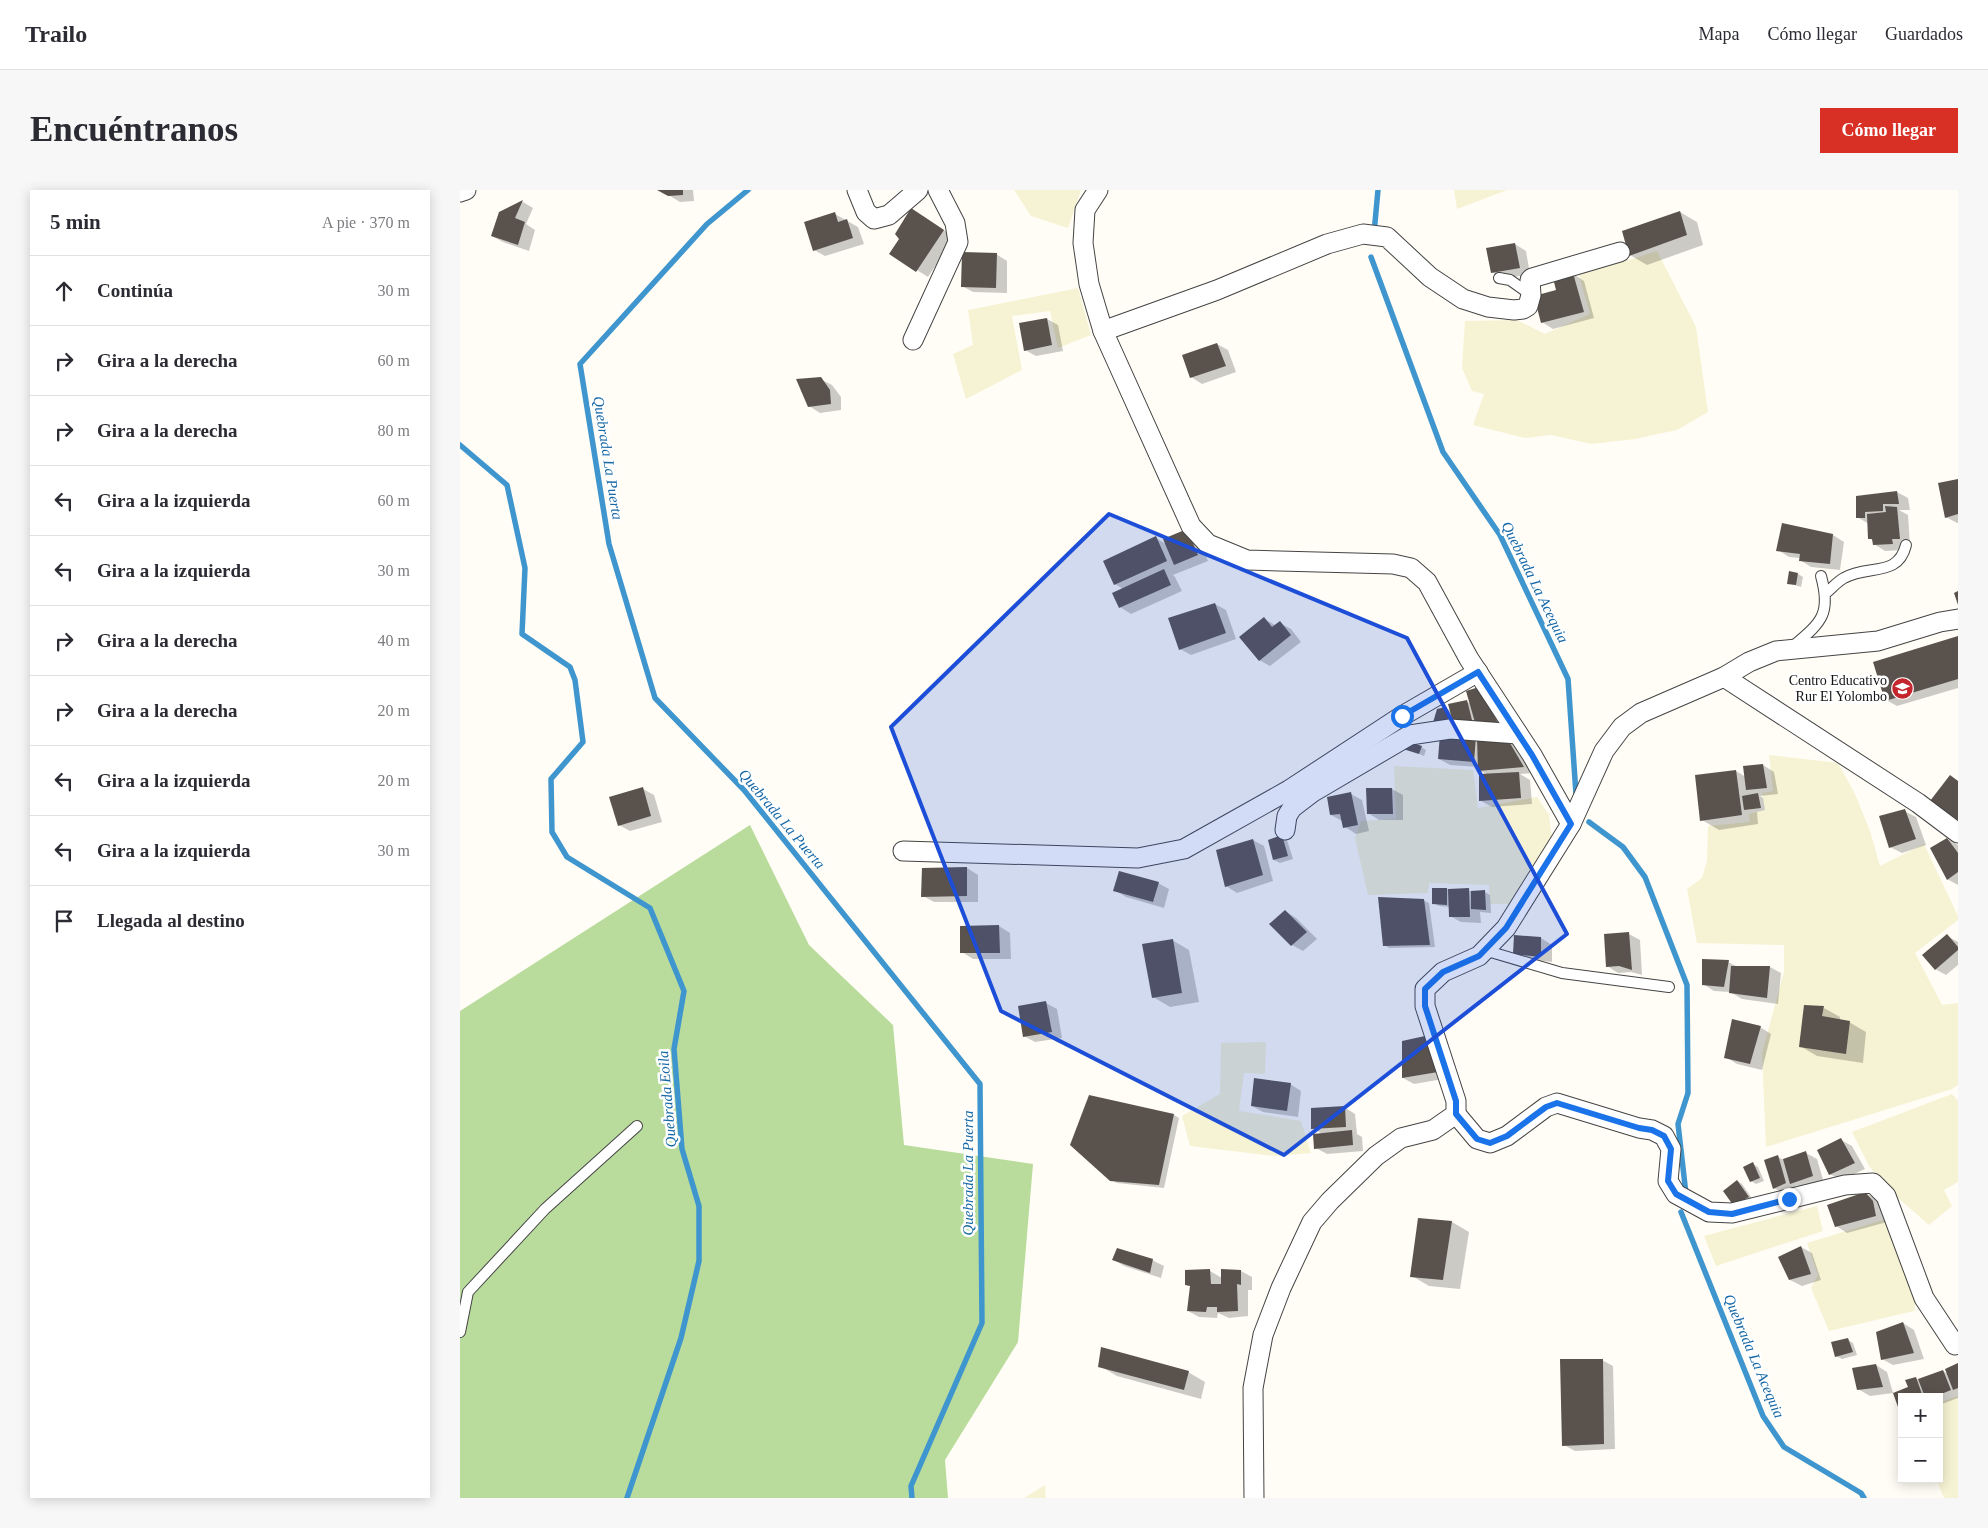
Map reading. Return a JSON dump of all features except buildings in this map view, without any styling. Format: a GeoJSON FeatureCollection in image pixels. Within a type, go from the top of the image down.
{"type":"FeatureCollection","features":[{"type":"Feature","properties":{"kind":"street"},"geometry":{"type":"LineString","coordinates":[[460,192],[466,190]]}},
{"type":"Feature","properties":{"kind":"street"},"geometry":{"type":"LineString","coordinates":[[857,190],[866,212],[874,219],[889,215],[918,190]]}},
{"type":"Feature","properties":{"kind":"street"},"geometry":{"type":"LineString","coordinates":[[913,340],[958,242],[955,223],[938,190]]}},
{"type":"Feature","properties":{"kind":"street"},"geometry":{"type":"LineString","coordinates":[[1098,190],[1085,210],[1084,243],[1089,284],[1103,332],[1191,526],[1208,544],[1248,560],[1393,564],[1411,568],[1428,582],[1478,672],[1518,734],[1571,824]]}},
{"type":"Feature","properties":{"kind":"street"},"geometry":{"type":"LineString","coordinates":[[1103,332],[1217,290],[1327,244],[1363,234],[1387,237],[1430,277],[1463,299],[1488,307],[1514,310],[1523,309],[1528,306],[1531,295],[1530,280],[1532,278],[1620,252]]}},
{"type":"Feature","properties":{"kind":"street"},"geometry":{"type":"LineString","coordinates":[[1955,1345],[1924,1298],[1886,1196],[1873,1183],[1845,1185],[1732,1214],[1709,1212],[1676,1194],[1668,1181],[1671,1149],[1664,1136],[1652,1130],[1639,1128],[1557,1103],[1546,1107],[1507,1136],[1490,1143],[1477,1139],[1456,1114],[1456,1101],[1425,1006],[1425,989],[1443,972],[1479,956],[1506,928],[1571,824],[1604,751],[1622,727],[1642,713],[1724,677],[1749,662],[1776,651],[1878,641],[1940,622],[1958,619]]}},
{"type":"Feature","properties":{"kind":"street"},"geometry":{"type":"LineString","coordinates":[[902,852],[1138,858],[1184,849],[1288,790],[1402,716],[1478,672]]}},
{"type":"Feature","properties":{"kind":"street"},"geometry":{"type":"LineString","coordinates":[[1724,677],[1918,803],[1958,833]]}},
{"type":"Feature","properties":{"kind":"street"},"geometry":{"type":"LineString","coordinates":[[1285,830],[1287,816],[1292,808],[1313,792],[1410,734],[1450,729],[1518,734]]}},
{"type":"Feature","properties":{"kind":"street"},"geometry":{"type":"LineString","coordinates":[[1254,1498],[1253,1388],[1263,1335],[1281,1288],[1312,1222],[1330,1200],[1376,1156],[1401,1138],[1433,1130],[1456,1114]]}},
{"type":"Feature","properties":{"kind":"lane"},"geometry":{"type":"LineString","coordinates":[[1499,278],[1510,280],[1531,295]]}},
{"type":"Feature","properties":{"kind":"lane"},"geometry":{"type":"LineString","coordinates":[[1826,593],[1845,577],[1895,565],[1904,554],[1906,545]]}},
{"type":"Feature","properties":{"kind":"lane"},"geometry":{"type":"LineString","coordinates":[[1791,649],[1823,617],[1826,593],[1821,576]]}},
{"type":"Feature","properties":{"kind":"lane"},"geometry":{"type":"LineString","coordinates":[[1484,950],[1562,973],[1669,987]]}},
{"type":"Feature","properties":{"kind":"lane"},"geometry":{"type":"LineString","coordinates":[[460,1332],[468,1292],[545,1209],[637,1126]]}},
{"type":"Feature","properties":{"kind":"highlighted area"},"geometry":{"type":"Polygon","coordinates":[[[1109,514],[1407,638],[1567,934],[1284,1155],[1001,1011],[891,727],[1109,514]]]}},
{"type":"Feature","properties":{"kind":"shaded area"},"geometry":{"type":"Polygon","coordinates":[[[1014,190],[1081,190],[1068,228],[1031,216],[1014,190]]]}},
{"type":"Feature","properties":{"kind":"shaded area"},"geometry":{"type":"Polygon","coordinates":[[[1454,190],[1507,190],[1457,209],[1454,190]]]}},
{"type":"Feature","properties":{"kind":"shaded area"},"geometry":{"type":"Polygon","coordinates":[[[1657,251],[1696,327],[1708,412],[1677,430],[1635,439],[1591,444],[1551,435],[1525,438],[1473,425],[1484,394],[1472,391],[1462,368],[1465,321],[1517,320],[1545,334],[1590,314],[1577,268],[1625,254],[1629,260],[1657,251]]]}},
{"type":"Feature","properties":{"kind":"shaded area"},"geometry":{"type":"Polygon","coordinates":[[[1078,288],[1091,335],[1058,348],[1050,311],[1012,316],[1022,370],[966,399],[953,354],[973,345],[968,310],[1078,288]]]}},
{"type":"Feature","properties":{"kind":"shaded area"},"geometry":{"type":"Polygon","coordinates":[[[1769,755],[1838,763],[1855,794],[1870,831],[1880,866],[1924,844],[1958,916],[1958,920],[1915,953],[1942,1005],[1958,1003],[1958,1085],[1952,1089],[1766,1147],[1762,1053],[1784,972],[1784,945],[1697,943],[1687,889],[1702,878],[1707,861],[1708,826],[1750,822],[1749,814],[1765,810],[1762,793],[1773,791],[1769,755]]]}},
{"type":"Feature","properties":{"kind":"shaded area"},"geometry":{"type":"Polygon","coordinates":[[[1394,766],[1473,770],[1478,808],[1537,797],[1549,815],[1552,839],[1512,904],[1490,904],[1489,885],[1429,883],[1428,893],[1368,895],[1355,838],[1361,821],[1396,819],[1394,766]]]}},
{"type":"Feature","properties":{"kind":"shaded area"},"geometry":{"type":"Polygon","coordinates":[[[1266,1042],[1265,1074],[1244,1073],[1239,1111],[1301,1121],[1311,1153],[1275,1156],[1190,1146],[1182,1116],[1220,1094],[1221,1043],[1266,1042]]]}},
{"type":"Feature","properties":{"kind":"shaded area"},"geometry":{"type":"Polygon","coordinates":[[[1952,1094],[1958,1101],[1958,1182],[1944,1190],[1952,1206],[1929,1225],[1888,1189],[1869,1166],[1852,1132],[1952,1094]]]}},
{"type":"Feature","properties":{"kind":"shaded area"},"geometry":{"type":"Polygon","coordinates":[[[1817,1206],[1823,1231],[1716,1266],[1704,1236],[1817,1206]]]}},
{"type":"Feature","properties":{"kind":"shaded area"},"geometry":{"type":"Polygon","coordinates":[[[1886,1219],[1918,1294],[1914,1311],[1829,1331],[1811,1288],[1818,1275],[1807,1243],[1886,1219]]]}},
{"type":"Feature","properties":{"kind":"shaded area"},"geometry":{"type":"Polygon","coordinates":[[[1958,1396],[1958,1498],[1944,1498],[1938,1483],[1943,1483],[1943,1402],[1958,1396]]]}},
{"type":"Feature","properties":{"kind":"shaded area"},"geometry":{"type":"Polygon","coordinates":[[[1045,1485],[1046,1498],[1024,1498],[1045,1485]]]}},
{"type":"Feature","properties":{"kind":"green space"},"geometry":{"type":"Polygon","coordinates":[[[750,825],[809,945],[893,1025],[904,1145],[1033,1164],[1018,1342],[945,1460],[948,1498],[460,1498],[460,1011],[750,825]]]}},
{"type":"Feature","properties":{"kind":"waterway","name":"Quebrada La Puerta"},"geometry":{"type":"LineString","coordinates":[[748,190],[707,224],[580,364],[609,544],[655,698],[744,790],[980,1084],[982,1323],[911,1486],[912,1498]]}},
{"type":"Feature","properties":{"kind":"waterway","name":"Quebrada La Acequia"},"geometry":{"type":"LineString","coordinates":[[1374,233],[1378,190]]}},
{"type":"Feature","properties":{"kind":"waterway","name":"Quebrada La Acequia"},"geometry":{"type":"LineString","coordinates":[[1371,257],[1443,452],[1500,535],[1568,679],[1576,794]]}},
{"type":"Feature","properties":{"kind":"waterway","name":"Quebrada Eoila"},"geometry":{"type":"LineString","coordinates":[[460,445],[507,485],[525,568],[522,634],[570,667],[575,680],[583,742],[551,779],[552,832],[567,857],[650,908],[684,991],[674,1049],[682,1149],[699,1206],[699,1261],[681,1338],[627,1498]]}},
{"type":"Feature","properties":{"kind":"waterway","name":"Quebrada La Acequia"},"geometry":{"type":"LineString","coordinates":[[1589,822],[1623,847],[1645,877],[1687,985],[1688,1093],[1678,1124],[1686,1194]]}},
{"type":"Feature","properties":{"kind":"waterway","name":"Quebrada La Acequia"},"geometry":{"type":"LineString","coordinates":[[1681,1212],[1763,1416],[1784,1447],[1861,1493],[1864,1498]]}},
{"type":"Feature","properties":{"kind":"place","name":"Centro Educativo Rur El Yolombo"},"geometry":{"type":"Point","coordinates":[1903,688]}},
{"type":"Feature","properties":{"kind":"route"},"geometry":{"type":"LineString","coordinates":[[1402,716],[1478,672],[1532,755],[1571,824],[1506,928],[1479,956],[1443,972],[1425,989],[1425,1006],[1456,1101],[1456,1114],[1477,1139],[1490,1143],[1507,1136],[1546,1107],[1557,1103],[1639,1128],[1652,1130],[1664,1136],[1671,1149],[1668,1181],[1676,1194],[1709,1212],[1732,1214],[1789,1199]]}}]}
